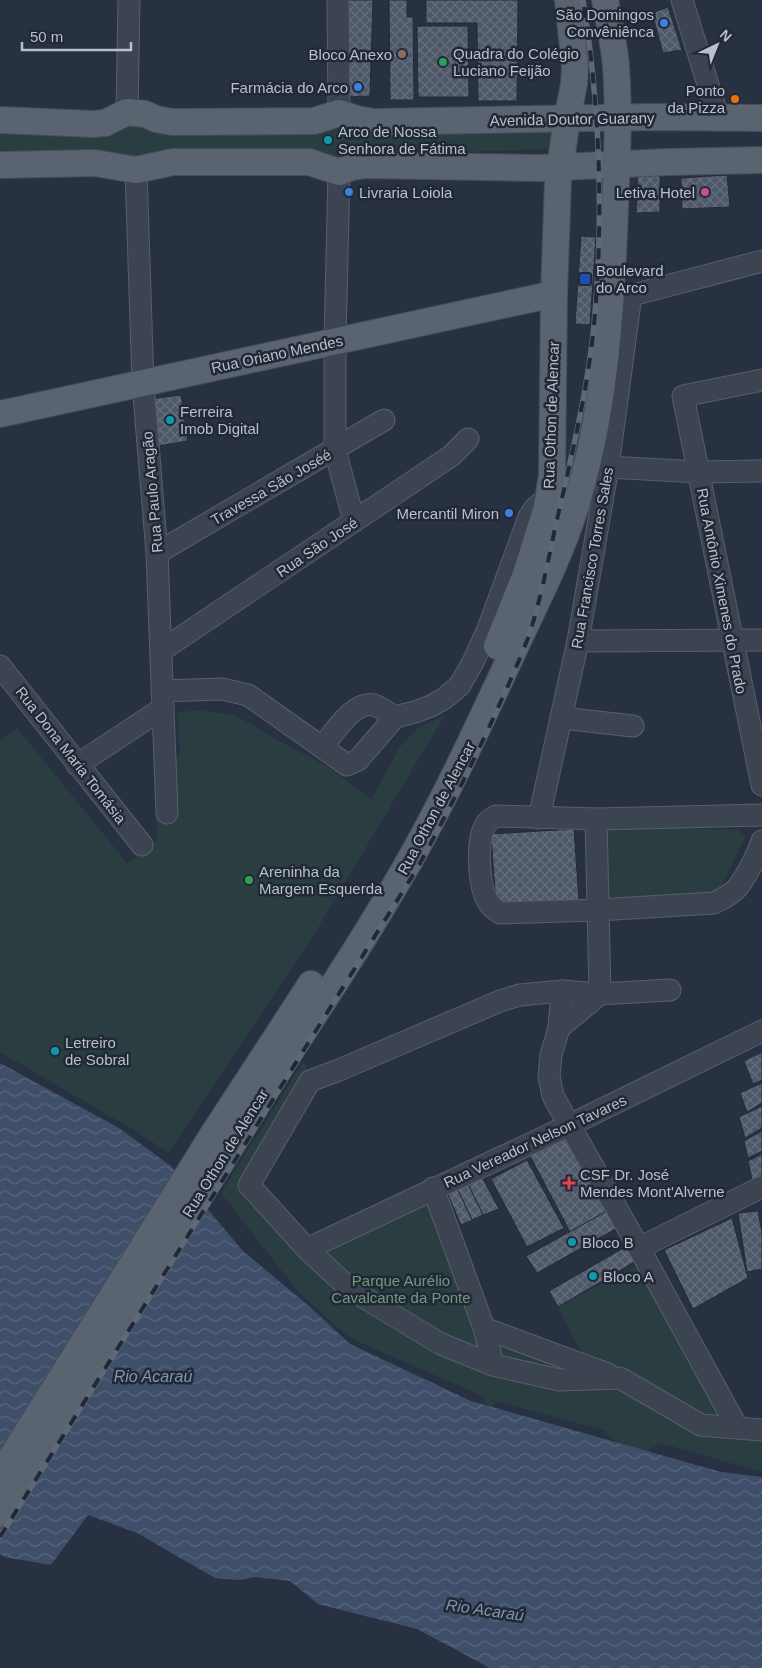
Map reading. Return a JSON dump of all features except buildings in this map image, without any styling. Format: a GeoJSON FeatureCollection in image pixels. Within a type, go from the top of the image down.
{"type":"FeatureCollection","features":[{"type":"Feature","properties":{"kind":"main road","name":"Rua Othon de Alencar"},"geometry":{"type":"LineString","coordinates":[[0,1513],[422,802],[470,707],[501,639],[526,574],[548,498],[552,475],[554,294],[558,181],[576,67],[568,0]]}},
{"type":"Feature","properties":{"kind":"main road","name":"Rua Othon de Alencar"},"geometry":{"type":"LineString","coordinates":[[0,1476],[222,1138],[385,902],[433,818],[547,583],[575,510],[597,469],[600,406],[621,298],[616,61],[605,0]]}},
{"type":"Feature","properties":{"kind":"main road"},"geometry":{"type":"LineString","coordinates":[[0,120],[93,124],[105,123],[127,112],[145,114],[156,120],[172,122],[314,121],[339,113]]}},
{"type":"Feature","properties":{"kind":"main road","name":"Avenida Doutor Guarany"},"geometry":{"type":"LineString","coordinates":[[339,113],[374,122],[618,117],[762,118]]}},
{"type":"Feature","properties":{"kind":"main road"},"geometry":{"type":"LineString","coordinates":[[0,165],[95,163],[136,170],[173,162],[309,162],[339,172],[366,165],[560,167],[762,160]]}},
{"type":"Feature","properties":{"kind":"main road","name":"Rua Oriano Mendes"},"geometry":{"type":"LineString","coordinates":[[0,414],[554,294]]}},
{"type":"Feature","properties":{"kind":"street"},"geometry":{"type":"LineString","coordinates":[[127,112],[129,0]]}},
{"type":"Feature","properties":{"kind":"street"},"geometry":{"type":"LineString","coordinates":[[338,0],[339,113]]}},
{"type":"Feature","properties":{"kind":"street"},"geometry":{"type":"LineString","coordinates":[[682,0],[718,117]]}},
{"type":"Feature","properties":{"kind":"street","name":"Rua Paulo Aragão"},"geometry":{"type":"LineString","coordinates":[[136,170],[143,384],[157,553],[167,813]]}},
{"type":"Feature","properties":{"kind":"street"},"geometry":{"type":"LineString","coordinates":[[339,172],[335,342],[335,450],[354,521]]}},
{"type":"Feature","properties":{"kind":"street"},"geometry":{"type":"LineString","coordinates":[[621,298],[762,261]]}},
{"type":"Feature","properties":{"kind":"street","name":"Rua Antônio Ximenes do Prado"},"geometry":{"type":"LineString","coordinates":[[762,380],[683,396],[762,786]]}},
{"type":"Feature","properties":{"kind":"street","name":"Travessa São Joséé"},"geometry":{"type":"LineString","coordinates":[[157,553],[384,420]]}},
{"type":"Feature","properties":{"kind":"street","name":"Rua São José"},"geometry":{"type":"LineString","coordinates":[[162,650],[451,456],[468,439]]}},
{"type":"Feature","properties":{"kind":"street"},"geometry":{"type":"LineString","coordinates":[[597,469],[699,472],[762,471]]}},
{"type":"Feature","properties":{"kind":"street","name":"Rua Francisco Torres Sales"},"geometry":{"type":"LineString","coordinates":[[538,818],[578,641],[597,469]]}},
{"type":"Feature","properties":{"kind":"street"},"geometry":{"type":"LineString","coordinates":[[77,765],[163,699],[222,689],[242,693],[256,700],[347,765],[358,760],[394,717],[431,706],[445,698],[460,685],[474,662],[488,629],[528,517],[534,509],[548,498]]}},
{"type":"Feature","properties":{"kind":"street"},"geometry":{"type":"LineString","coordinates":[[578,641],[762,640]]}},
{"type":"Feature","properties":{"kind":"street","name":"Rua Dona Maria Tomásia"},"geometry":{"type":"LineString","coordinates":[[0,666],[142,845]]}},
{"type":"Feature","properties":{"kind":"street"},"geometry":{"type":"LineString","coordinates":[[322,747],[355,709],[363,705],[374,705],[394,717]]}},
{"type":"Feature","properties":{"kind":"street"},"geometry":{"type":"LineString","coordinates":[[561,718],[633,726]]}},
{"type":"Feature","properties":{"kind":"street"},"geometry":{"type":"LineString","coordinates":[[762,815],[596,819],[496,816],[488,820],[483,830],[478,858],[485,896],[490,906],[500,913],[598,910],[714,903],[727,897],[738,888],[762,842]]}},
{"type":"Feature","properties":{"kind":"street"},"geometry":{"type":"LineString","coordinates":[[596,819],[600,994]]}},
{"type":"Feature","properties":{"kind":"street"},"geometry":{"type":"LineString","coordinates":[[620,1378],[559,1380],[493,1365],[441,1344],[350,1289],[307,1249],[248,1185],[310,1081],[500,1001],[520,995],[562,991],[600,994],[670,990]]}},
{"type":"Feature","properties":{"kind":"street"},"geometry":{"type":"LineString","coordinates":[[562,991],[559,1028],[551,1055],[549,1076],[553,1096],[737,1427]]}},
{"type":"Feature","properties":{"kind":"street"},"geometry":{"type":"LineString","coordinates":[[559,1028],[600,994]]}},
{"type":"Feature","properties":{"kind":"street","name":"Rua Vereador Nelson Tavares"},"geometry":{"type":"LineString","coordinates":[[307,1249],[570,1125],[762,1031]]}},
{"type":"Feature","properties":{"kind":"street"},"geometry":{"type":"LineString","coordinates":[[639,1248],[762,1187]]}},
{"type":"Feature","properties":{"kind":"street"},"geometry":{"type":"LineString","coordinates":[[433,1188],[484,1328],[493,1365]]}},
{"type":"Feature","properties":{"kind":"street"},"geometry":{"type":"LineString","coordinates":[[484,1328],[620,1378],[701,1425],[762,1430]]}},
{"type":"Feature","properties":{"kind":"green space"},"geometry":{"type":"Polygon","coordinates":[[[319,122],[557,126],[556,149],[358,155],[344,164],[0,162],[0,127],[319,122]]]}},
{"type":"Feature","properties":{"kind":"green space"},"geometry":{"type":"Polygon","coordinates":[[[195,710],[235,715],[328,767],[371,799],[400,747],[418,728],[445,715],[313,936],[169,1153],[142,1135],[0,1052],[0,740],[17,728],[127,863],[157,840],[157,816],[180,751],[177,713],[195,710]]]}},
{"type":"Feature","properties":{"kind":"green space"},"geometry":{"type":"Polygon","coordinates":[[[601,825],[739,830],[745,837],[718,894],[606,904],[601,825]]]}},
{"type":"Feature","properties":{"kind":"green space","name":"Parque Aurélio Cavalcante da Ponte"},"geometry":{"type":"Polygon","coordinates":[[[303,1062],[311,1075],[244,1179],[320,1255],[431,1202],[504,1346],[582,1354],[558,1307],[640,1264],[713,1405],[762,1429],[762,1472],[661,1443],[633,1458],[604,1430],[496,1401],[492,1408],[483,1401],[485,1397],[350,1338],[299,1293],[221,1193],[303,1062]]]}},
{"type":"Feature","properties":{"kind":"water","name":"Rio Acaraú"},"geometry":{"type":"Polygon","coordinates":[[[0,1063],[119,1128],[171,1166],[243,1251],[309,1306],[350,1344],[471,1401],[721,1472],[762,1477],[762,1668],[490,1668],[417,1629],[318,1604],[290,1581],[255,1577],[239,1580],[215,1578],[137,1533],[88,1515],[51,1565],[4,1557],[0,1554],[0,1063]]]}},
{"type":"Feature","properties":{"kind":"railway"},"geometry":{"type":"LineString","coordinates":[[0,1537],[418,867],[483,740],[528,638],[541,591],[575,442],[588,372],[594,325],[599,243],[599,162],[597,121],[583,0]]}},
{"type":"Feature","properties":{"kind":"place","name":"São Domingos Convêniênca"},"geometry":{"type":"Point","coordinates":[664,23]}},
{"type":"Feature","properties":{"kind":"place","name":"Bloco Anexo"},"geometry":{"type":"Point","coordinates":[402,54]}},
{"type":"Feature","properties":{"kind":"place","name":"Quadra do Colégio Luciano Feijão"},"geometry":{"type":"Point","coordinates":[443,62]}},
{"type":"Feature","properties":{"kind":"place","name":"Farmácia do Arco"},"geometry":{"type":"Point","coordinates":[358,87]}},
{"type":"Feature","properties":{"kind":"place","name":"Ponto da Pizza"},"geometry":{"type":"Point","coordinates":[735,99]}},
{"type":"Feature","properties":{"kind":"place","name":"Arco de Nossa Senhora de Fátima"},"geometry":{"type":"Point","coordinates":[328,140]}},
{"type":"Feature","properties":{"kind":"place","name":"Livraria Loiola"},"geometry":{"type":"Point","coordinates":[349,192]}},
{"type":"Feature","properties":{"kind":"place","name":"Letiva Hotel"},"geometry":{"type":"Point","coordinates":[705,192]}},
{"type":"Feature","properties":{"kind":"place","name":"Boulevard do Arco"},"geometry":{"type":"Point","coordinates":[585,279]}},
{"type":"Feature","properties":{"kind":"place","name":"Ferreira Imob Digital"},"geometry":{"type":"Point","coordinates":[170,420]}},
{"type":"Feature","properties":{"kind":"place","name":"Mercantil Miron"},"geometry":{"type":"Point","coordinates":[509,513]}},
{"type":"Feature","properties":{"kind":"place","name":"Areninha da Margem Esquerda"},"geometry":{"type":"Point","coordinates":[249,880]}},
{"type":"Feature","properties":{"kind":"place","name":"Letreiro de Sobral"},"geometry":{"type":"Point","coordinates":[55,1051]}},
{"type":"Feature","properties":{"kind":"place","name":"CSF Dr. José Mendes Mont'Alverne"},"geometry":{"type":"Point","coordinates":[569,1183]}},
{"type":"Feature","properties":{"kind":"place","name":"Bloco B"},"geometry":{"type":"Point","coordinates":[572,1242]}},
{"type":"Feature","properties":{"kind":"place","name":"Bloco A"},"geometry":{"type":"Point","coordinates":[593,1276]}}]}
